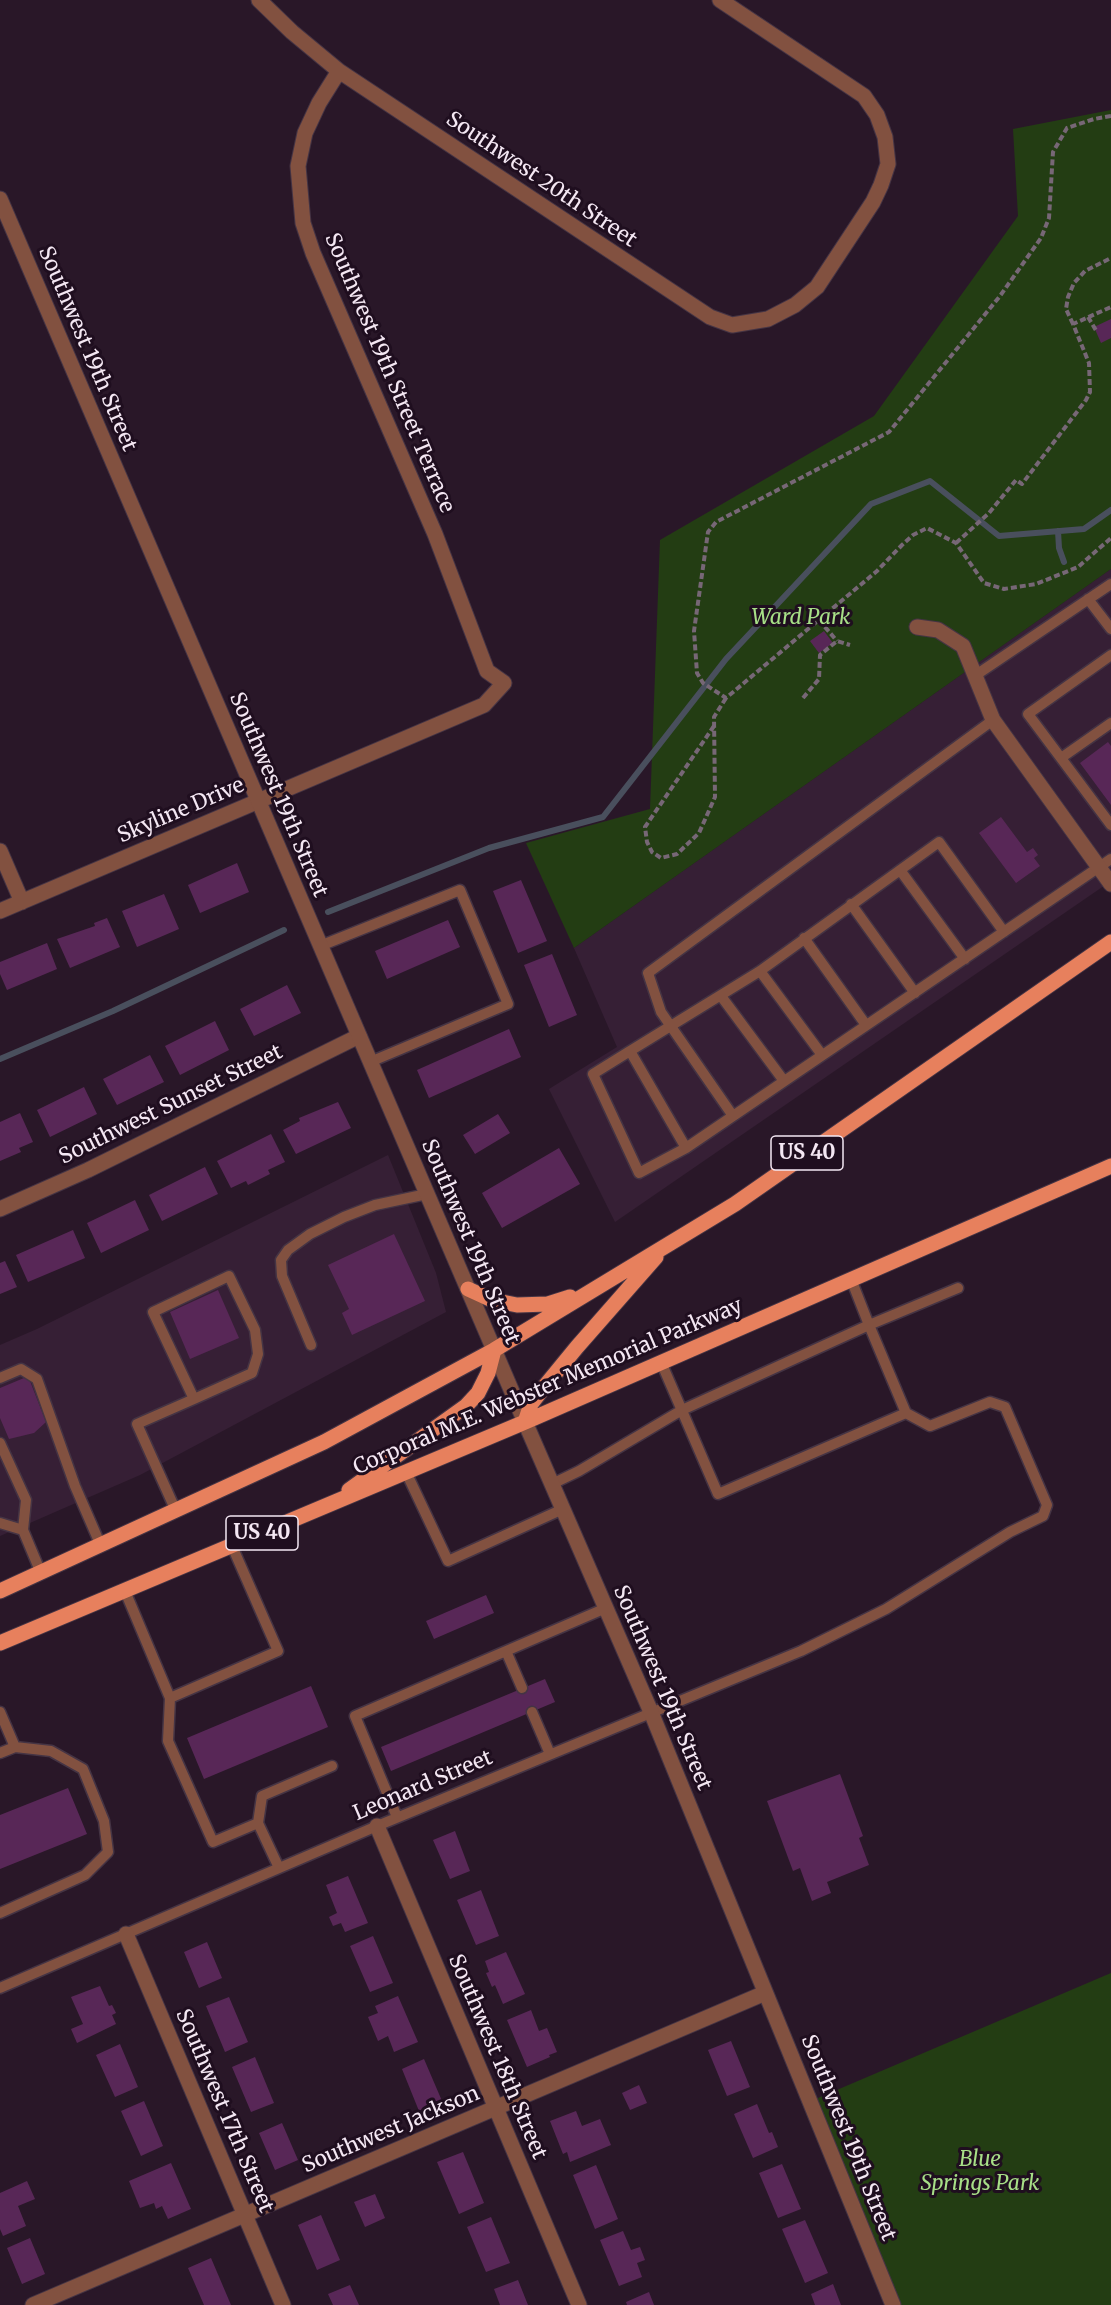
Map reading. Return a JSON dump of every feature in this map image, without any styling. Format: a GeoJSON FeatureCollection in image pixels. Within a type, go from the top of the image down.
{"type":"FeatureCollection","features":[{"type":"Feature","properties":{"kind":"main road","name":"Corporal M.E. Webster Memorial Parkway"},"geometry":{"type":"LineString","coordinates":[[0,1592],[324,1442],[494,1350],[735,1203],[1111,942]]}},
{"type":"Feature","properties":{"kind":"main road","name":"Corporal M.E. Webster Memorial Parkway"},"geometry":{"type":"LineString","coordinates":[[0,1643],[525,1422],[1111,1166]]}},
{"type":"Feature","properties":{"kind":"main road"},"geometry":{"type":"LineString","coordinates":[[525,1422],[531,1404],[545,1386],[665,1246]]}},
{"type":"Feature","properties":{"kind":"main road"},"geometry":{"type":"LineString","coordinates":[[468,1289],[492,1300],[517,1305],[548,1304],[598,1287]]}},
{"type":"Feature","properties":{"kind":"main road"},"geometry":{"type":"LineString","coordinates":[[330,1504],[466,1406],[478,1393],[494,1350]]}},
{"type":"Feature","properties":{"kind":"street","name":"Southwest 20th Street"},"geometry":{"type":"LineString","coordinates":[[259,0],[292,32],[339,71],[710,316],[732,325],[768,319],[795,305],[818,287],[860,223],[881,185],[888,164],[885,138],[877,116],[864,96],[720,0]]}},
{"type":"Feature","properties":{"kind":"street","name":"Southwest 19th Street Terrace"},"geometry":{"type":"LineString","coordinates":[[339,71],[319,103],[305,133],[298,166],[303,223],[313,253],[435,534],[487,670],[504,683]]}},
{"type":"Feature","properties":{"kind":"street","name":"Southwest 19th Street"},"geometry":{"type":"LineString","coordinates":[[0,199],[651,1712],[893,2305]]}},
{"type":"Feature","properties":{"kind":"street"},"geometry":{"type":"LineString","coordinates":[[917,627],[938,630],[963,646],[993,720],[1105,864],[1111,884]]}},
{"type":"Feature","properties":{"kind":"street","name":"Skyline Drive"},"geometry":{"type":"LineString","coordinates":[[0,911],[484,705],[504,683]]}},
{"type":"Feature","properties":{"kind":"street"},"geometry":{"type":"LineString","coordinates":[[0,851],[22,902]]}},
{"type":"Feature","properties":{"kind":"street","name":"Southwest Sunset Street"},"geometry":{"type":"LineString","coordinates":[[0,1209],[88,1170],[359,1036]]}},
{"type":"Feature","properties":{"kind":"street","name":"Southwest 18th Street"},"geometry":{"type":"LineString","coordinates":[[377,1826],[579,2305]]}},
{"type":"Feature","properties":{"kind":"street","name":"Southwest 17th Street"},"geometry":{"type":"LineString","coordinates":[[126,1934],[283,2305]]}},
{"type":"Feature","properties":{"kind":"street","name":"Southwest Jackson"},"geometry":{"type":"LineString","coordinates":[[33,2305],[765,1993]]}},
{"type":"Feature","properties":{"kind":"lane"},"geometry":{"type":"LineString","coordinates":[[976,675],[1111,584]]}},
{"type":"Feature","properties":{"kind":"lane"},"geometry":{"type":"LineString","coordinates":[[1088,599],[1111,628]]}},
{"type":"Feature","properties":{"kind":"lane"},"geometry":{"type":"LineString","coordinates":[[1111,655],[1028,714],[1111,825]]}},
{"type":"Feature","properties":{"kind":"lane"},"geometry":{"type":"LineString","coordinates":[[733,1116],[661,1012],[648,973],[993,720]]}},
{"type":"Feature","properties":{"kind":"lane"},"geometry":{"type":"LineString","coordinates":[[1061,758],[1110,725]]}},
{"type":"Feature","properties":{"kind":"lane"},"geometry":{"type":"LineString","coordinates":[[1004,932],[939,842],[760,971],[593,1074],[639,1173],[686,1148],[1105,864]]}},
{"type":"Feature","properties":{"kind":"lane"},"geometry":{"type":"LineString","coordinates":[[900,870],[965,959]]}},
{"type":"Feature","properties":{"kind":"lane"},"geometry":{"type":"LineString","coordinates":[[320,945],[460,890],[508,1004],[370,1062]]}},
{"type":"Feature","properties":{"kind":"lane"},"geometry":{"type":"LineString","coordinates":[[852,904],[915,993]]}},
{"type":"Feature","properties":{"kind":"lane"},"geometry":{"type":"LineString","coordinates":[[804,938],[866,1026]]}},
{"type":"Feature","properties":{"kind":"lane"},"geometry":{"type":"LineString","coordinates":[[760,971],[822,1055]]}},
{"type":"Feature","properties":{"kind":"lane"},"geometry":{"type":"LineString","coordinates":[[721,996],[784,1081]]}},
{"type":"Feature","properties":{"kind":"lane"},"geometry":{"type":"LineString","coordinates":[[630,1051],[686,1148]]}},
{"type":"Feature","properties":{"kind":"lane"},"geometry":{"type":"LineString","coordinates":[[311,1345],[282,1276],[281,1260],[288,1250],[310,1234],[344,1217],[375,1205],[427,1194]]}},
{"type":"Feature","properties":{"kind":"lane"},"geometry":{"type":"LineString","coordinates":[[176,1511],[137,1424],[194,1399],[252,1373],[258,1354],[255,1330],[229,1276],[153,1312],[194,1399]]}},
{"type":"Feature","properties":{"kind":"lane"},"geometry":{"type":"LineString","coordinates":[[660,1362],[718,1494],[906,1413],[851,1279]]}},
{"type":"Feature","properties":{"kind":"lane"},"geometry":{"type":"LineString","coordinates":[[552,1484],[579,1471],[682,1410],[869,1325],[958,1288]]}},
{"type":"Feature","properties":{"kind":"lane"},"geometry":{"type":"LineString","coordinates":[[0,1378],[21,1369],[37,1379],[75,1486],[101,1546]]}},
{"type":"Feature","properties":{"kind":"lane","name":"Leonard Street"},"geometry":{"type":"LineString","coordinates":[[0,1988],[397,1817],[801,1651],[886,1609],[1010,1532],[1043,1516],[1047,1505],[1005,1407],[990,1402],[930,1426],[906,1413]]}},
{"type":"Feature","properties":{"kind":"lane"},"geometry":{"type":"LineString","coordinates":[[0,1443],[26,1500],[23,1530],[41,1573]]}},
{"type":"Feature","properties":{"kind":"lane"},"geometry":{"type":"LineString","coordinates":[[406,1472],[448,1561],[563,1509]]}},
{"type":"Feature","properties":{"kind":"lane"},"geometry":{"type":"LineString","coordinates":[[0,1523],[23,1530]]}},
{"type":"Feature","properties":{"kind":"lane"},"geometry":{"type":"LineString","coordinates":[[170,1698],[278,1651],[232,1545]]}},
{"type":"Feature","properties":{"kind":"lane"},"geometry":{"type":"LineString","coordinates":[[125,1591],[170,1698],[168,1741],[213,1842],[258,1823]]}},
{"type":"Feature","properties":{"kind":"lane"},"geometry":{"type":"LineString","coordinates":[[397,1817],[355,1716],[606,1608]]}},
{"type":"Feature","properties":{"kind":"lane"},"geometry":{"type":"LineString","coordinates":[[506,1651],[522,1689]]}},
{"type":"Feature","properties":{"kind":"lane"},"geometry":{"type":"LineString","coordinates":[[0,1712],[15,1747]]}},
{"type":"Feature","properties":{"kind":"lane"},"geometry":{"type":"LineString","coordinates":[[532,1712],[550,1754]]}},
{"type":"Feature","properties":{"kind":"lane"},"geometry":{"type":"LineString","coordinates":[[0,1753],[15,1747],[51,1751],[83,1769],[104,1821],[108,1852],[85,1875],[0,1913]]}},
{"type":"Feature","properties":{"kind":"lane"},"geometry":{"type":"LineString","coordinates":[[279,1868],[258,1823],[262,1797],[332,1766]]}},
{"type":"Feature","properties":{"kind":"path"},"geometry":{"type":"LineString","coordinates":[[726,698],[704,683],[697,673],[693,631],[708,532],[716,522],[889,432],[1000,296],[1041,238],[1049,218],[1053,152],[1067,128],[1111,116]]}},
{"type":"Feature","properties":{"kind":"path"},"geometry":{"type":"LineString","coordinates":[[956,543],[971,531],[1016,480],[1022,484],[1086,400],[1090,392],[1089,363],[1066,309],[1068,297],[1074,283],[1085,271],[1111,258]]}},
{"type":"Feature","properties":{"kind":"path"},"geometry":{"type":"LineString","coordinates":[[1072,324],[1111,307]]}},
{"type":"Feature","properties":{"kind":"path"},"geometry":{"type":"LineString","coordinates":[[1088,317],[1096,332]]}},
{"type":"Feature","properties":{"kind":"path"},"geometry":{"type":"LineString","coordinates":[[714,726],[645,827],[647,842],[652,852],[661,858],[677,854],[699,833],[714,797],[714,726],[714,717],[726,698],[877,571],[913,535],[927,528],[956,543],[984,583],[1004,589],[1036,584],[1078,567],[1111,538]]}},
{"type":"Feature","properties":{"kind":"path"},"geometry":{"type":"LineString","coordinates":[[819,620],[837,641],[850,645]]}},
{"type":"Feature","properties":{"kind":"path"},"geometry":{"type":"LineString","coordinates":[[803,698],[819,679],[820,655],[837,641]]}},
{"type":"Feature","properties":{"kind":"shaded area"},"geometry":{"type":"Polygon","coordinates":[[[1111,569],[1111,881],[615,1222],[549,1089],[617,1047],[574,948],[1111,569]]]}},
{"type":"Feature","properties":{"kind":"shaded area"},"geometry":{"type":"Polygon","coordinates":[[[388,1155],[436,1273],[446,1312],[140,1475],[0,1536],[0,1345],[37,1329],[388,1155]]]}},
{"type":"Feature","properties":{"kind":"green space","name":"Ward Park"},"geometry":{"type":"Polygon","coordinates":[[[1111,110],[1111,569],[574,948],[526,843],[650,809],[660,540],[874,416],[1018,216],[1013,129],[1111,110]]]}},
{"type":"Feature","properties":{"kind":"green space","name":"Blue Springs Park"},"geometry":{"type":"Polygon","coordinates":[[[1111,1973],[1111,2305],[893,2305],[811,2101],[1111,1973]]]}},
{"type":"Feature","properties":{"kind":"building"},"geometry":{"type":"Polygon","coordinates":[[[1111,319],[1111,338],[1101,343],[1094,327],[1111,319]]]}},
{"type":"Feature","properties":{"kind":"building"},"geometry":{"type":"Polygon","coordinates":[[[824,631],[833,643],[819,653],[810,641],[824,631]]]}},
{"type":"Feature","properties":{"kind":"building"},"geometry":{"type":"Polygon","coordinates":[[[1108,742],[1111,746],[1111,805],[1080,763],[1108,742]]]}},
{"type":"Feature","properties":{"kind":"building"},"geometry":{"type":"Polygon","coordinates":[[[1001,817],[1027,852],[1033,848],[1038,855],[1034,858],[1040,866],[1016,883],[979,833],[1001,817]]]}},
{"type":"Feature","properties":{"kind":"building"},"geometry":{"type":"Polygon","coordinates":[[[237,863],[249,892],[200,913],[188,885],[237,863]]]}},
{"type":"Feature","properties":{"kind":"building"},"geometry":{"type":"Polygon","coordinates":[[[521,880],[547,941],[518,953],[493,891],[521,880]]]}},
{"type":"Feature","properties":{"kind":"building"},"geometry":{"type":"Polygon","coordinates":[[[164,894],[179,929],[137,947],[122,911],[164,894]]]}},
{"type":"Feature","properties":{"kind":"building"},"geometry":{"type":"Polygon","coordinates":[[[107,918],[120,947],[70,968],[57,939],[95,926],[94,923],[107,918]]]}},
{"type":"Feature","properties":{"kind":"building"},"geometry":{"type":"Polygon","coordinates":[[[448,920],[460,947],[387,979],[375,951],[448,920]]]}},
{"type":"Feature","properties":{"kind":"building"},"geometry":{"type":"Polygon","coordinates":[[[47,943],[57,969],[7,990],[0,974],[0,962],[47,943]]]}},
{"type":"Feature","properties":{"kind":"building"},"geometry":{"type":"Polygon","coordinates":[[[552,954],[577,1015],[549,1027],[524,965],[552,954]]]}},
{"type":"Feature","properties":{"kind":"building"},"geometry":{"type":"Polygon","coordinates":[[[287,985],[301,1013],[254,1036],[240,1009],[287,985]]]}},
{"type":"Feature","properties":{"kind":"building"},"geometry":{"type":"Polygon","coordinates":[[[215,1021],[229,1050],[180,1075],[165,1046],[215,1021]]]}},
{"type":"Feature","properties":{"kind":"building"},"geometry":{"type":"Polygon","coordinates":[[[509,1029],[521,1057],[429,1098],[417,1070],[509,1029]]]}},
{"type":"Feature","properties":{"kind":"building"},"geometry":{"type":"Polygon","coordinates":[[[150,1055],[164,1082],[117,1105],[103,1079],[150,1055]]]}},
{"type":"Feature","properties":{"kind":"building"},"geometry":{"type":"Polygon","coordinates":[[[84,1087],[97,1114],[50,1137],[37,1110],[84,1087]]]}},
{"type":"Feature","properties":{"kind":"building"},"geometry":{"type":"Polygon","coordinates":[[[338,1102],[351,1128],[296,1154],[283,1130],[300,1121],[299,1118],[338,1102]]]}},
{"type":"Feature","properties":{"kind":"building"},"geometry":{"type":"Polygon","coordinates":[[[20,1113],[33,1142],[19,1148],[21,1152],[0,1161],[0,1122],[20,1113]]]}},
{"type":"Feature","properties":{"kind":"building"},"geometry":{"type":"Polygon","coordinates":[[[498,1114],[510,1133],[475,1154],[463,1135],[498,1114]]]}},
{"type":"Feature","properties":{"kind":"building"},"geometry":{"type":"Polygon","coordinates":[[[271,1134],[285,1162],[268,1170],[270,1174],[248,1185],[246,1181],[231,1188],[217,1161],[271,1134]]]}},
{"type":"Feature","properties":{"kind":"building"},"geometry":{"type":"Polygon","coordinates":[[[559,1148],[580,1184],[502,1228],[482,1193],[559,1148]]]}},
{"type":"Feature","properties":{"kind":"building"},"geometry":{"type":"Polygon","coordinates":[[[205,1167],[218,1194],[162,1221],[149,1195],[205,1167]]]}},
{"type":"Feature","properties":{"kind":"building"},"geometry":{"type":"Polygon","coordinates":[[[135,1200],[149,1230],[101,1253],[87,1223],[135,1200]]]}},
{"type":"Feature","properties":{"kind":"building"},"geometry":{"type":"Polygon","coordinates":[[[73,1230],[85,1258],[28,1282],[16,1255],[73,1230]]]}},
{"type":"Feature","properties":{"kind":"building"},"geometry":{"type":"Polygon","coordinates":[[[394,1234],[425,1301],[352,1335],[342,1313],[349,1309],[328,1265],[394,1234]]]}},
{"type":"Feature","properties":{"kind":"building"},"geometry":{"type":"Polygon","coordinates":[[[5,1261],[17,1287],[0,1294],[0,1263],[5,1261]]]}},
{"type":"Feature","properties":{"kind":"building"},"geometry":{"type":"Polygon","coordinates":[[[218,1290],[239,1338],[190,1359],[170,1312],[218,1290]]]}},
{"type":"Feature","properties":{"kind":"building"},"geometry":{"type":"Polygon","coordinates":[[[24,1378],[30,1381],[46,1422],[34,1433],[9,1439],[0,1418],[0,1388],[24,1378]]]}},
{"type":"Feature","properties":{"kind":"building"},"geometry":{"type":"Polygon","coordinates":[[[486,1595],[494,1613],[434,1639],[426,1621],[486,1595]]]}},
{"type":"Feature","properties":{"kind":"building"},"geometry":{"type":"Polygon","coordinates":[[[545,1679],[555,1702],[391,1771],[381,1747],[545,1679]]]}},
{"type":"Feature","properties":{"kind":"building"},"geometry":{"type":"Polygon","coordinates":[[[311,1686],[328,1727],[204,1779],[187,1738],[311,1686]]]}},
{"type":"Feature","properties":{"kind":"building"},"geometry":{"type":"Polygon","coordinates":[[[840,1774],[863,1836],[859,1838],[869,1865],[827,1882],[831,1893],[812,1901],[800,1868],[793,1871],[767,1801],[840,1774]]]}},
{"type":"Feature","properties":{"kind":"building"},"geometry":{"type":"Polygon","coordinates":[[[68,1788],[87,1834],[0,1869],[0,1815],[68,1788]]]}},
{"type":"Feature","properties":{"kind":"building"},"geometry":{"type":"Polygon","coordinates":[[[455,1831],[470,1871],[450,1879],[433,1840],[455,1831]]]}},
{"type":"Feature","properties":{"kind":"building"},"geometry":{"type":"Polygon","coordinates":[[[348,1876],[368,1923],[345,1932],[341,1923],[333,1926],[329,1917],[337,1913],[326,1885],[348,1876]]]}},
{"type":"Feature","properties":{"kind":"building"},"geometry":{"type":"Polygon","coordinates":[[[481,1890],[499,1936],[476,1945],[457,1900],[481,1890]]]}},
{"type":"Feature","properties":{"kind":"building"},"geometry":{"type":"Polygon","coordinates":[[[373,1936],[393,1983],[370,1992],[350,1946],[373,1936]]]}},
{"type":"Feature","properties":{"kind":"building"},"geometry":{"type":"Polygon","coordinates":[[[207,1942],[222,1978],[199,1988],[184,1952],[207,1942]]]}},
{"type":"Feature","properties":{"kind":"building"},"geometry":{"type":"Polygon","coordinates":[[[506,1952],[525,1994],[503,2004],[495,1985],[492,1987],[486,1973],[489,1972],[485,1961],[506,1952]]]}},
{"type":"Feature","properties":{"kind":"building"},"geometry":{"type":"Polygon","coordinates":[[[100,1986],[109,2006],[112,2005],[116,2013],[112,2015],[116,2024],[77,2043],[71,2029],[83,2024],[71,1997],[100,1986]]]}},
{"type":"Feature","properties":{"kind":"building"},"geometry":{"type":"Polygon","coordinates":[[[398,1996],[418,2042],[394,2052],[388,2036],[378,2041],[368,2017],[378,2013],[375,2006],[398,1996]]]}},
{"type":"Feature","properties":{"kind":"building"},"geometry":{"type":"Polygon","coordinates":[[[229,1997],[248,2042],[225,2052],[206,2006],[229,1997]]]}},
{"type":"Feature","properties":{"kind":"building"},"geometry":{"type":"Polygon","coordinates":[[[531,2010],[539,2031],[547,2028],[557,2052],[527,2067],[507,2020],[531,2010]]]}},
{"type":"Feature","properties":{"kind":"building"},"geometry":{"type":"Polygon","coordinates":[[[731,2041],[750,2087],[727,2096],[708,2050],[731,2041]]]}},
{"type":"Feature","properties":{"kind":"building"},"geometry":{"type":"Polygon","coordinates":[[[120,2044],[138,2087],[115,2097],[96,2055],[120,2044]]]}},
{"type":"Feature","properties":{"kind":"building"},"geometry":{"type":"Polygon","coordinates":[[[255,2057],[274,2103],[251,2112],[232,2067],[255,2057]]]}},
{"type":"Feature","properties":{"kind":"building"},"geometry":{"type":"Polygon","coordinates":[[[424,2059],[442,2101],[419,2111],[402,2069],[424,2059]]]}},
{"type":"Feature","properties":{"kind":"building"},"geometry":{"type":"Polygon","coordinates":[[[639,2085],[647,2103],[630,2110],[622,2093],[639,2085]]]}},
{"type":"Feature","properties":{"kind":"building"},"geometry":{"type":"Polygon","coordinates":[[[144,2101],[163,2146],[141,2156],[121,2111],[144,2101]]]}},
{"type":"Feature","properties":{"kind":"building"},"geometry":{"type":"Polygon","coordinates":[[[757,2104],[769,2133],[772,2132],[778,2147],[753,2158],[734,2114],[757,2104]]]}},
{"type":"Feature","properties":{"kind":"building"},"geometry":{"type":"Polygon","coordinates":[[[576,2111],[582,2126],[600,2119],[611,2145],[570,2162],[567,2152],[563,2154],[550,2121],[576,2111]]]}},
{"type":"Feature","properties":{"kind":"building"},"geometry":{"type":"Polygon","coordinates":[[[282,2123],[298,2160],[275,2170],[259,2133],[282,2123]]]}},
{"type":"Feature","properties":{"kind":"building"},"geometry":{"type":"Polygon","coordinates":[[[463,2152],[484,2203],[459,2214],[437,2162],[463,2152]]]}},
{"type":"Feature","properties":{"kind":"building"},"geometry":{"type":"Polygon","coordinates":[[[171,2163],[191,2209],[168,2219],[162,2206],[156,2209],[154,2203],[140,2208],[129,2181],[171,2163]]]}},
{"type":"Feature","properties":{"kind":"building"},"geometry":{"type":"Polygon","coordinates":[[[782,2164],[801,2209],[778,2218],[759,2173],[782,2164]]]}},
{"type":"Feature","properties":{"kind":"building"},"geometry":{"type":"Polygon","coordinates":[[[596,2165],[618,2219],[595,2229],[573,2175],[596,2165]]]}},
{"type":"Feature","properties":{"kind":"building"},"geometry":{"type":"Polygon","coordinates":[[[27,2181],[35,2199],[18,2206],[26,2226],[3,2236],[0,2229],[0,2193],[27,2181]]]}},
{"type":"Feature","properties":{"kind":"building"},"geometry":{"type":"Polygon","coordinates":[[[375,2194],[385,2218],[365,2227],[354,2202],[375,2194]]]}},
{"type":"Feature","properties":{"kind":"building"},"geometry":{"type":"Polygon","coordinates":[[[321,2215],[340,2260],[317,2270],[298,2225],[321,2215]]]}},
{"type":"Feature","properties":{"kind":"building"},"geometry":{"type":"Polygon","coordinates":[[[491,2217],[510,2263],[486,2272],[467,2227],[491,2217]]]}},
{"type":"Feature","properties":{"kind":"building"},"geometry":{"type":"Polygon","coordinates":[[[805,2220],[828,2273],[805,2283],[782,2229],[805,2220]]]}},
{"type":"Feature","properties":{"kind":"building"},"geometry":{"type":"Polygon","coordinates":[[[623,2231],[631,2250],[640,2247],[645,2260],[637,2263],[642,2277],[619,2286],[600,2240],[623,2231]]]}},
{"type":"Feature","properties":{"kind":"building"},"geometry":{"type":"Polygon","coordinates":[[[30,2238],[45,2274],[22,2284],[7,2248],[30,2238]]]}},
{"type":"Feature","properties":{"kind":"building"},"geometry":{"type":"Polygon","coordinates":[[[211,2258],[231,2305],[204,2305],[188,2268],[211,2258]]]}},
{"type":"Feature","properties":{"kind":"building"},"geometry":{"type":"Polygon","coordinates":[[[518,2280],[528,2305],[500,2305],[494,2289],[518,2280]]]}},
{"type":"Feature","properties":{"kind":"building"},"geometry":{"type":"Polygon","coordinates":[[[833,2284],[841,2305],[815,2305],[811,2294],[833,2284]]]}},
{"type":"Feature","properties":{"kind":"building"},"geometry":{"type":"Polygon","coordinates":[[[350,2285],[359,2305],[333,2305],[328,2294],[350,2285]]]}},
{"type":"Feature","properties":{"kind":"building"},"geometry":{"type":"Polygon","coordinates":[[[649,2292],[654,2305],[627,2305],[626,2302],[649,2292]]]}},
{"type":"Feature","properties":{"kind":"waterway"},"geometry":{"type":"LineString","coordinates":[[328,912],[489,848],[603,817],[726,659],[871,504],[930,481],[999,536],[1084,529],[1111,510]]}},
{"type":"Feature","properties":{"kind":"waterway"},"geometry":{"type":"LineString","coordinates":[[1058,531],[1059,548],[1064,562]]}},
{"type":"Feature","properties":{"kind":"waterway"},"geometry":{"type":"LineString","coordinates":[[0,1059],[113,1011],[284,930]]}}]}
